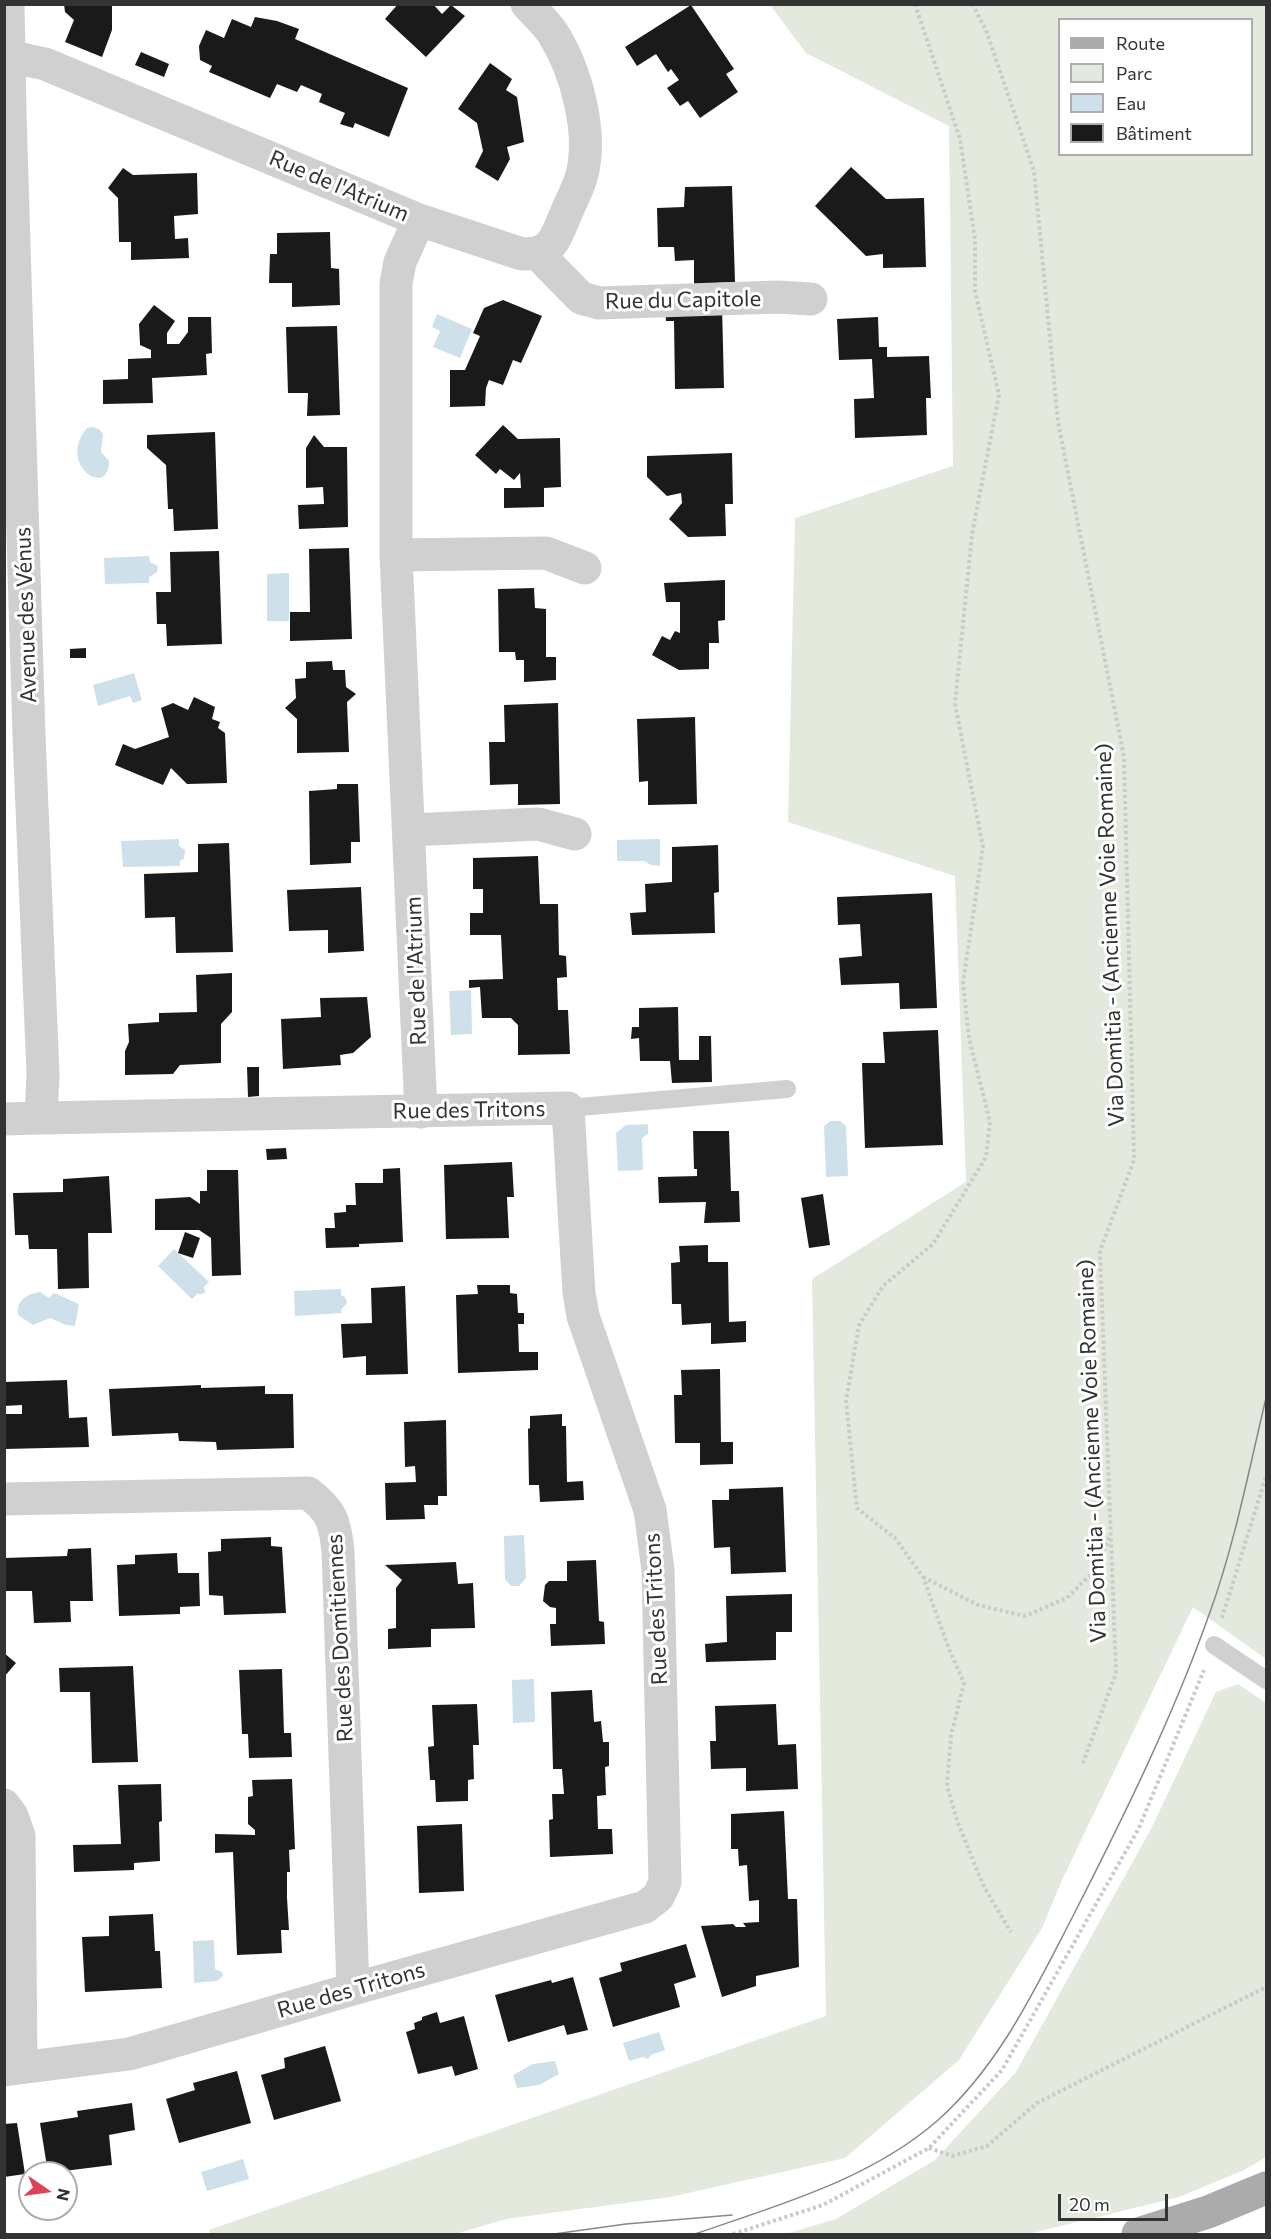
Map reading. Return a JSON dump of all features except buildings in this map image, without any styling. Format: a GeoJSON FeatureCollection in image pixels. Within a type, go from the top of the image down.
{"type":"FeatureCollection","features":[{"type":"Feature","properties":{"kind":"main road"},"geometry":{"type":"LineString","coordinates":[[1138,2235],[1208,2212],[1266,2188]]}},
{"type":"Feature","properties":{"kind":"street","name":"Avenue des Vénus"},"geometry":{"type":"LineString","coordinates":[[8,4],[16,701],[43,1074],[40,1118]]}},
{"type":"Feature","properties":{"kind":"street"},"geometry":{"type":"LineString","coordinates":[[419,220],[522,254],[538,254],[555,241],[581,177],[584,121],[577,88],[565,56],[551,30],[527,4]]}},
{"type":"Feature","properties":{"kind":"street","name":"Rue de l'Atrium"},"geometry":{"type":"LineString","coordinates":[[7,56],[45,64],[419,220],[400,262],[396,284],[396,555],[421,1112]]}},
{"type":"Feature","properties":{"kind":"street","name":"Rue du Capitole"},"geometry":{"type":"LineString","coordinates":[[538,254],[581,298],[599,303],[778,297],[811,299]]}},
{"type":"Feature","properties":{"kind":"street"},"geometry":{"type":"LineString","coordinates":[[396,555],[546,552],[585,568]]}},
{"type":"Feature","properties":{"kind":"street"},"geometry":{"type":"LineString","coordinates":[[410,830],[538,824],[575,834]]}},
{"type":"Feature","properties":{"kind":"street","name":"Rue des Tritons"},"geometry":{"type":"LineString","coordinates":[[13,2068],[129,2054],[645,1907],[658,1897],[665,1882],[656,1560],[650,1510],[583,1316],[579,1293],[568,1108],[40,1118]]}},
{"type":"Feature","properties":{"kind":"street"},"geometry":{"type":"LineString","coordinates":[[4,1119],[40,1118]]}},
{"type":"Feature","properties":{"kind":"street","name":"Rue des Domitiennes"},"geometry":{"type":"LineString","coordinates":[[4,1499],[308,1493],[324,1505],[335,1524],[338,1551],[353,1989]]}},
{"type":"Feature","properties":{"kind":"street"},"geometry":{"type":"LineString","coordinates":[[4,1805],[12,1816],[19,1836],[13,2068]]}},
{"type":"Feature","properties":{"kind":"lane"},"geometry":{"type":"LineString","coordinates":[[568,1108],[787,1089]]}},
{"type":"Feature","properties":{"kind":"lane"},"geometry":{"type":"LineString","coordinates":[[1214,1645],[1266,1680]]}},
{"type":"Feature","properties":{"kind":"path"},"geometry":{"type":"LineString","coordinates":[[915,4],[960,139],[975,239],[975,291],[999,395],[972,534],[955,704],[983,847],[963,982],[969,1038],[990,1122],[986,1157],[933,1244],[883,1286],[859,1326],[846,1401],[857,1508],[895,1538],[923,1577],[964,1683],[951,1736],[946,1786],[984,1887],[1011,1932]]}},
{"type":"Feature","properties":{"kind":"path","name":"Via Domitia - (Ancienne Voie Romaine)"},"geometry":{"type":"LineString","coordinates":[[972,4],[986,30],[1034,171],[1059,422],[1124,757],[1134,1161],[1100,1251],[1116,1674],[1083,1763]]}},
{"type":"Feature","properties":{"kind":"path"},"geometry":{"type":"LineString","coordinates":[[733,2235],[823,2205],[929,2148],[1002,2070],[1139,1828],[1214,1645],[1266,1476]]}},
{"type":"Feature","properties":{"kind":"path"},"geometry":{"type":"LineString","coordinates":[[923,1577],[978,1605],[1024,1616],[1066,1598],[1096,1568],[1111,1533]]}},
{"type":"Feature","properties":{"kind":"path"},"geometry":{"type":"LineString","coordinates":[[929,2148],[952,2156],[987,2146],[1037,2103],[1266,1987]]}},
{"type":"Feature","properties":{"kind":"green space"},"geometry":{"type":"Polygon","coordinates":[[[770,5],[1266,5],[1266,1659],[1193,1607],[1062,1880],[1042,1928],[959,2060],[845,2158],[670,2197],[506,2219],[455,2234],[211,2234],[209,2230],[826,2016],[812,1279],[966,1182],[955,876],[788,822],[795,518],[953,466],[949,126],[806,53],[770,5]]]}},
{"type":"Feature","properties":{"kind":"green space"},"geometry":{"type":"Polygon","coordinates":[[[1238,1684],[1266,1703],[1266,2157],[1244,2170],[1179,2197],[1028,2234],[786,2234],[836,2219],[935,2160],[1016,2072],[1151,1829],[1216,1692],[1238,1684]]]}},
{"type":"Feature","properties":{"kind":"water"},"geometry":{"type":"Polygon","coordinates":[[[437,314],[472,329],[460,358],[433,347],[440,331],[432,327],[437,314]]]}},
{"type":"Feature","properties":{"kind":"water"},"geometry":{"type":"Polygon","coordinates":[[[87,428],[99,429],[103,434],[101,452],[109,461],[107,472],[101,477],[94,477],[86,473],[80,465],[77,454],[79,441],[87,428]]]}},
{"type":"Feature","properties":{"kind":"water"},"geometry":{"type":"Polygon","coordinates":[[[149,556],[150,562],[158,566],[157,572],[149,577],[149,583],[105,584],[104,558],[149,556]]]}},
{"type":"Feature","properties":{"kind":"water"},"geometry":{"type":"Polygon","coordinates":[[[289,573],[289,621],[267,621],[267,574],[289,573]]]}},
{"type":"Feature","properties":{"kind":"water"},"geometry":{"type":"Polygon","coordinates":[[[134,673],[142,700],[133,703],[130,696],[98,706],[93,685],[134,673]]]}},
{"type":"Feature","properties":{"kind":"water"},"geometry":{"type":"Polygon","coordinates":[[[179,839],[179,846],[185,850],[180,866],[123,867],[121,841],[179,839]]]}},
{"type":"Feature","properties":{"kind":"water"},"geometry":{"type":"Polygon","coordinates":[[[660,839],[660,866],[644,861],[617,861],[617,840],[660,839]]]}},
{"type":"Feature","properties":{"kind":"water"},"geometry":{"type":"Polygon","coordinates":[[[471,990],[472,1034],[451,1035],[449,991],[471,990]]]}},
{"type":"Feature","properties":{"kind":"water"},"geometry":{"type":"Polygon","coordinates":[[[830,1121],[840,1121],[846,1126],[848,1176],[826,1177],[824,1126],[830,1121]]]}},
{"type":"Feature","properties":{"kind":"water"},"geometry":{"type":"Polygon","coordinates":[[[648,1124],[648,1134],[642,1138],[643,1170],[618,1171],[616,1133],[626,1125],[648,1124]]]}},
{"type":"Feature","properties":{"kind":"water"},"geometry":{"type":"Polygon","coordinates":[[[174,1249],[209,1282],[204,1287],[203,1294],[197,1294],[192,1299],[158,1266],[174,1249]]]}},
{"type":"Feature","properties":{"kind":"water"},"geometry":{"type":"Polygon","coordinates":[[[341,1289],[341,1295],[345,1297],[347,1303],[341,1310],[342,1313],[295,1316],[294,1291],[341,1289]]]}},
{"type":"Feature","properties":{"kind":"water"},"geometry":{"type":"Polygon","coordinates":[[[40,1292],[49,1298],[54,1293],[79,1304],[75,1326],[50,1318],[33,1325],[18,1315],[19,1305],[23,1299],[40,1292]]]}},
{"type":"Feature","properties":{"kind":"water"},"geometry":{"type":"Polygon","coordinates":[[[524,1535],[526,1578],[519,1586],[511,1586],[505,1579],[504,1536],[524,1535]]]}},
{"type":"Feature","properties":{"kind":"water"},"geometry":{"type":"Polygon","coordinates":[[[534,1679],[535,1722],[513,1723],[512,1680],[534,1679]]]}},
{"type":"Feature","properties":{"kind":"water"},"geometry":{"type":"Polygon","coordinates":[[[214,1940],[215,1969],[222,1972],[223,1976],[217,1981],[194,1983],[193,1941],[214,1940]]]}},
{"type":"Feature","properties":{"kind":"water"},"geometry":{"type":"Polygon","coordinates":[[[659,2032],[665,2050],[651,2055],[648,2059],[643,2057],[629,2061],[623,2043],[659,2032]]]}},
{"type":"Feature","properties":{"kind":"water"},"geometry":{"type":"Polygon","coordinates":[[[555,2061],[559,2074],[539,2085],[517,2088],[513,2075],[533,2064],[555,2061]]]}},
{"type":"Feature","properties":{"kind":"water"},"geometry":{"type":"Polygon","coordinates":[[[243,2159],[249,2179],[207,2191],[201,2172],[243,2159]]]}},
{"type":"Feature","properties":{"kind":"tram line"},"geometry":{"type":"LineString","coordinates":[[695,2234],[822,2189],[882,2159],[910,2142],[937,2121],[959,2099],[998,2051],[1045,1971],[1092,1879],[1147,1766],[1180,1690],[1210,1612],[1227,1559],[1266,1398]]}},
{"type":"Feature","properties":{"kind":"tram line"},"geometry":{"type":"LineString","coordinates":[[554,2234],[626,2224],[732,2215]]}}]}
